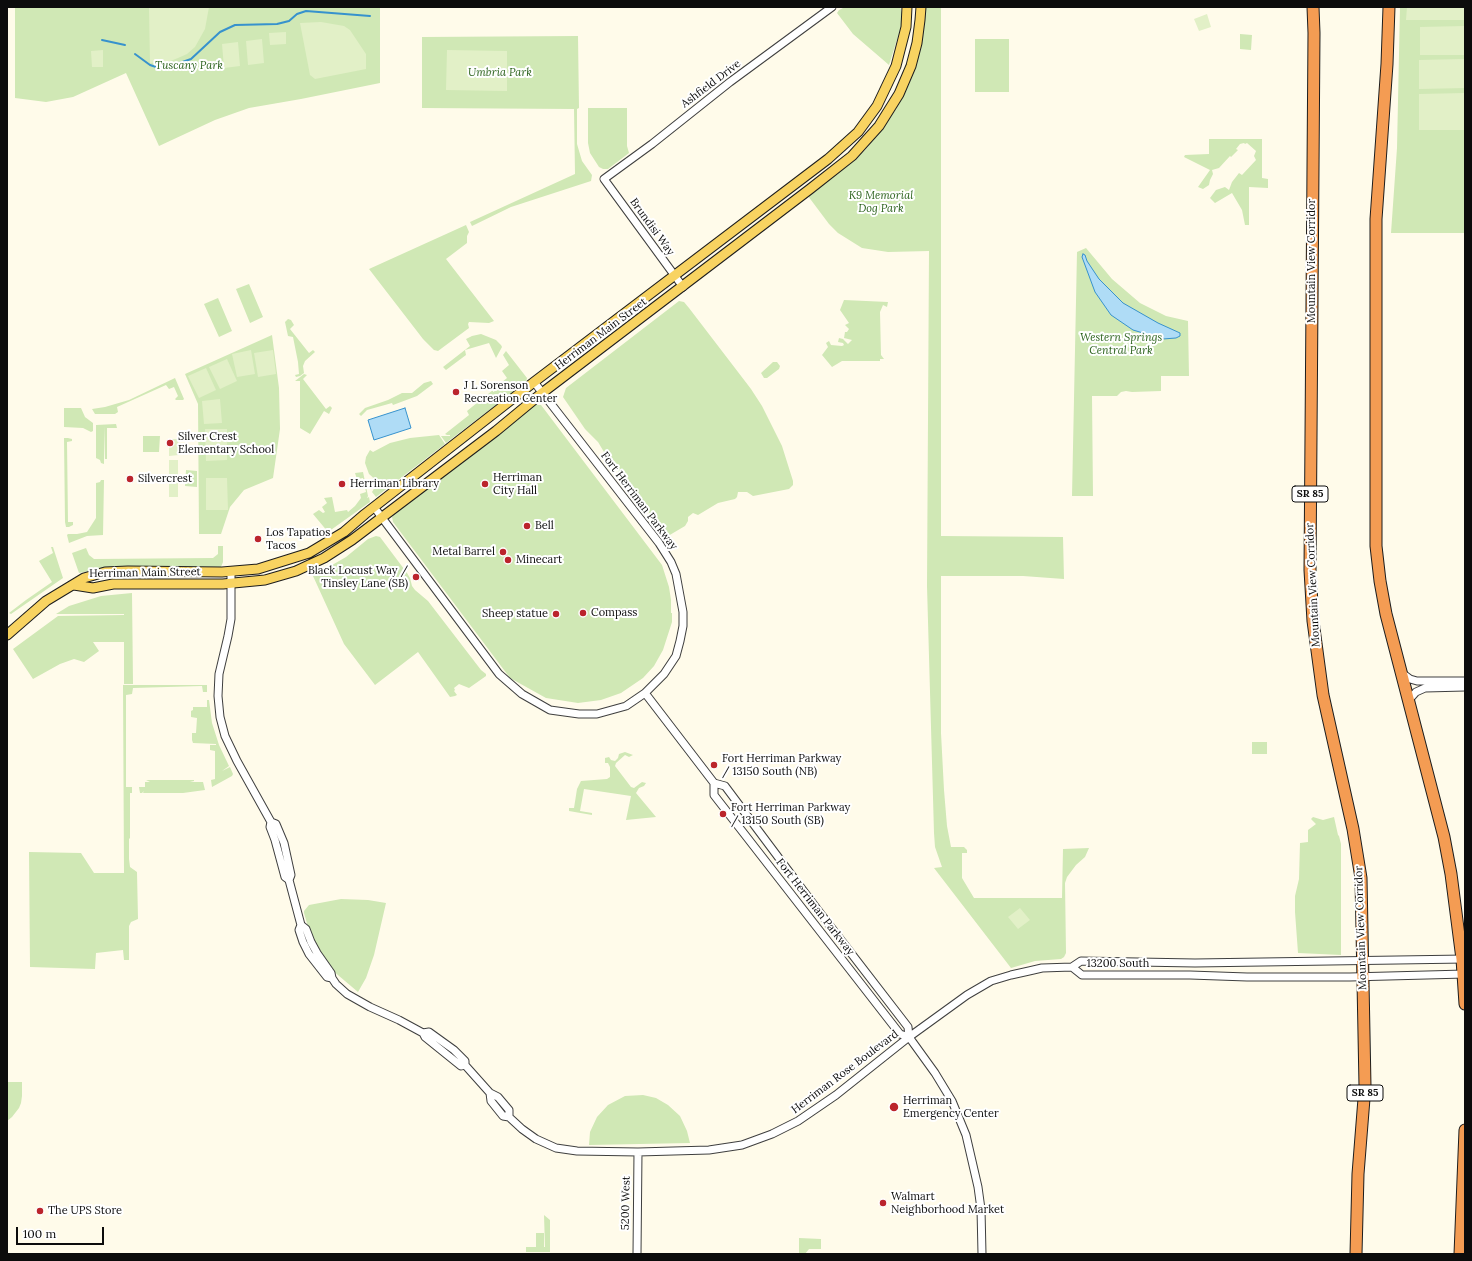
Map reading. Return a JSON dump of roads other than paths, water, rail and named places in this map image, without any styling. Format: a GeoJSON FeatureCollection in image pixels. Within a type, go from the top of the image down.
{"type":"FeatureCollection","features":[{"type":"Feature","properties":{"kind":"highway","name":"Mountain View Corridor"},"geometry":{"type":"LineString","coordinates":[[1313,7],[1310,570],[1313,621],[1323,695],[1359,858],[1363,907],[1365,1086],[1358,1174],[1356,1254]]}},
{"type":"Feature","properties":{"kind":"highway"},"geometry":{"type":"LineString","coordinates":[[1389,7],[1387,64],[1376,219],[1375,521],[1380,581],[1386,614],[1399,670],[1444,837],[1463,959],[1465,1004]]}},
{"type":"Feature","properties":{"kind":"highway"},"geometry":{"type":"LineString","coordinates":[[1460,1254],[1465,1130]]}},
{"type":"Feature","properties":{"kind":"main road","name":"Herriman Main Street"},"geometry":{"type":"LineString","coordinates":[[74,585],[84,578],[105,572],[231,572],[258,569],[309,553],[344,532],[534,382],[828,160],[858,132],[877,106],[896,66],[906,27],[907,7]]}},
{"type":"Feature","properties":{"kind":"main road","name":"Herriman Main Street"},"geometry":{"type":"LineString","coordinates":[[74,585],[93,588],[113,584],[231,583],[265,580],[296,571],[324,558],[352,540],[852,156],[879,126],[906,80],[917,43],[921,7]]}},
{"type":"Feature","properties":{"kind":"main road"},"geometry":{"type":"LineString","coordinates":[[7,635],[46,601],[74,585]]}},
{"type":"Feature","properties":{"kind":"street","name":"Ashfield Drive"},"geometry":{"type":"LineString","coordinates":[[604,179],[652,144],[730,82],[832,7]]}},
{"type":"Feature","properties":{"kind":"street","name":"Brundisi Way"},"geometry":{"type":"LineString","coordinates":[[604,179],[683,287]]}},
{"type":"Feature","properties":{"kind":"street","name":"Fort Herriman Parkway"},"geometry":{"type":"LineString","coordinates":[[534,382],[659,543],[676,574],[680,588],[684,626],[676,656],[664,674],[645,693],[714,783],[725,786],[908,1027],[909,1037],[935,1073],[952,1101],[966,1134],[979,1194],[981,1209],[982,1253]]}},
{"type":"Feature","properties":{"kind":"street"},"geometry":{"type":"LineString","coordinates":[[374,507],[499,674],[522,694],[550,710],[579,714],[597,714],[626,706],[645,693]]}},
{"type":"Feature","properties":{"kind":"street","name":"Herriman Rose Boulevard"},"geometry":{"type":"LineString","coordinates":[[231,572],[231,619],[220,674],[218,696],[220,717],[225,736],[237,761],[271,822],[270,827],[285,877],[289,880],[301,925],[299,930],[309,954],[327,977],[332,978],[336,984],[357,1000],[423,1033],[425,1037],[461,1066],[465,1065],[490,1093],[491,1101],[503,1116],[509,1117],[536,1139],[556,1148],[577,1151],[638,1152],[709,1150],[742,1145],[772,1134],[798,1121],[836,1095],[909,1037],[967,995],[991,981],[1010,974],[1029,970],[1071,967]]}},
{"type":"Feature","properties":{"kind":"street"},"geometry":{"type":"LineString","coordinates":[[1399,670],[1404,676],[1413,680],[1465,681]]}},
{"type":"Feature","properties":{"kind":"street"},"geometry":{"type":"LineString","coordinates":[[1408,701],[1416,692],[1425,688],[1465,687]]}},
{"type":"Feature","properties":{"kind":"street","name":"Fort Herriman Parkway"},"geometry":{"type":"LineString","coordinates":[[714,783],[714,794],[900,1034],[909,1037]]}},
{"type":"Feature","properties":{"kind":"street","name":"13200 South"},"geometry":{"type":"LineString","coordinates":[[1463,959],[1196,963],[1081,961],[1071,967],[1082,975],[1247,977],[1464,974]]}},
{"type":"Feature","properties":{"kind":"street"},"geometry":{"type":"LineString","coordinates":[[1147,962],[1147,975]]}},
{"type":"Feature","properties":{"kind":"street","name":"5200 West"},"geometry":{"type":"LineString","coordinates":[[637,1254],[638,1152]]}},
{"type":"Feature","properties":{"kind":"water"},"geometry":{"type":"Polygon","coordinates":[[[1083,254],[1099,279],[1123,303],[1158,323],[1180,333],[1180,336],[1176,338],[1163,339],[1133,330],[1111,315],[1095,292],[1082,257],[1083,254]]]}},
{"type":"Feature","properties":{"kind":"water"},"geometry":{"type":"Polygon","coordinates":[[[405,408],[411,428],[374,440],[368,420],[405,408]]]}},
{"type":"Feature","properties":{"kind":"waterway"},"geometry":{"type":"LineString","coordinates":[[135,54],[150,65],[156,67],[168,67],[191,59],[220,32],[235,25],[277,24],[289,21],[297,14],[306,11],[370,16]]}},
{"type":"Feature","properties":{"kind":"waterway"},"geometry":{"type":"LineString","coordinates":[[102,40],[125,45]]}},
{"type":"Feature","properties":{"kind":"place","name":"J L Sorenson Recreation Center"},"geometry":{"type":"Point","coordinates":[456,392]}},
{"type":"Feature","properties":{"kind":"place","name":"Silver Crest Elementary School"},"geometry":{"type":"Point","coordinates":[170,443]}},
{"type":"Feature","properties":{"kind":"place","name":"Silvercrest"},"geometry":{"type":"Point","coordinates":[130,479]}},
{"type":"Feature","properties":{"kind":"place","name":"Herriman Library"},"geometry":{"type":"Point","coordinates":[342,484]}},
{"type":"Feature","properties":{"kind":"place","name":"Herriman City Hall"},"geometry":{"type":"Point","coordinates":[485,484]}},
{"type":"Feature","properties":{"kind":"place","name":"Bell"},"geometry":{"type":"Point","coordinates":[527,526]}},
{"type":"Feature","properties":{"kind":"place","name":"Los Tapatios Tacos"},"geometry":{"type":"Point","coordinates":[258,539]}},
{"type":"Feature","properties":{"kind":"place","name":"Metal Barrel"},"geometry":{"type":"Point","coordinates":[503,552]}},
{"type":"Feature","properties":{"kind":"place","name":"Minecart"},"geometry":{"type":"Point","coordinates":[508,560]}},
{"type":"Feature","properties":{"kind":"place","name":"Black Locust Way / Tinsley Lane (SB)"},"geometry":{"type":"Point","coordinates":[416,577]}},
{"type":"Feature","properties":{"kind":"place","name":"Compass"},"geometry":{"type":"Point","coordinates":[583,613]}},
{"type":"Feature","properties":{"kind":"place","name":"Sheep statue"},"geometry":{"type":"Point","coordinates":[556,614]}},
{"type":"Feature","properties":{"kind":"place","name":"Fort Herriman Parkway / 13150 South (NB)"},"geometry":{"type":"Point","coordinates":[714,765]}},
{"type":"Feature","properties":{"kind":"place","name":"Fort Herriman Parkway / 13150 South (SB)"},"geometry":{"type":"Point","coordinates":[723,814]}},
{"type":"Feature","properties":{"kind":"place","name":"Herriman Emergency Center"},"geometry":{"type":"Point","coordinates":[894,1107]}},
{"type":"Feature","properties":{"kind":"place","name":"Walmart Neighborhood Market"},"geometry":{"type":"Point","coordinates":[883,1203]}},
{"type":"Feature","properties":{"kind":"place","name":"The UPS Store"},"geometry":{"type":"Point","coordinates":[40,1211]}},
{"type":"Feature","properties":{"kind":"park label","name":"Tuscany Park"},"geometry":{"type":"Point","coordinates":[189,66]}},
{"type":"Feature","properties":{"kind":"park label","name":"Umbria Park"},"geometry":{"type":"Point","coordinates":[500,73]}},
{"type":"Feature","properties":{"kind":"park label","name":"K9 Memorial Dog Park"},"geometry":{"type":"Point","coordinates":[881,202]}},
{"type":"Feature","properties":{"kind":"park label","name":"Western Springs Central Park"},"geometry":{"type":"Point","coordinates":[1121,344]}}]}
